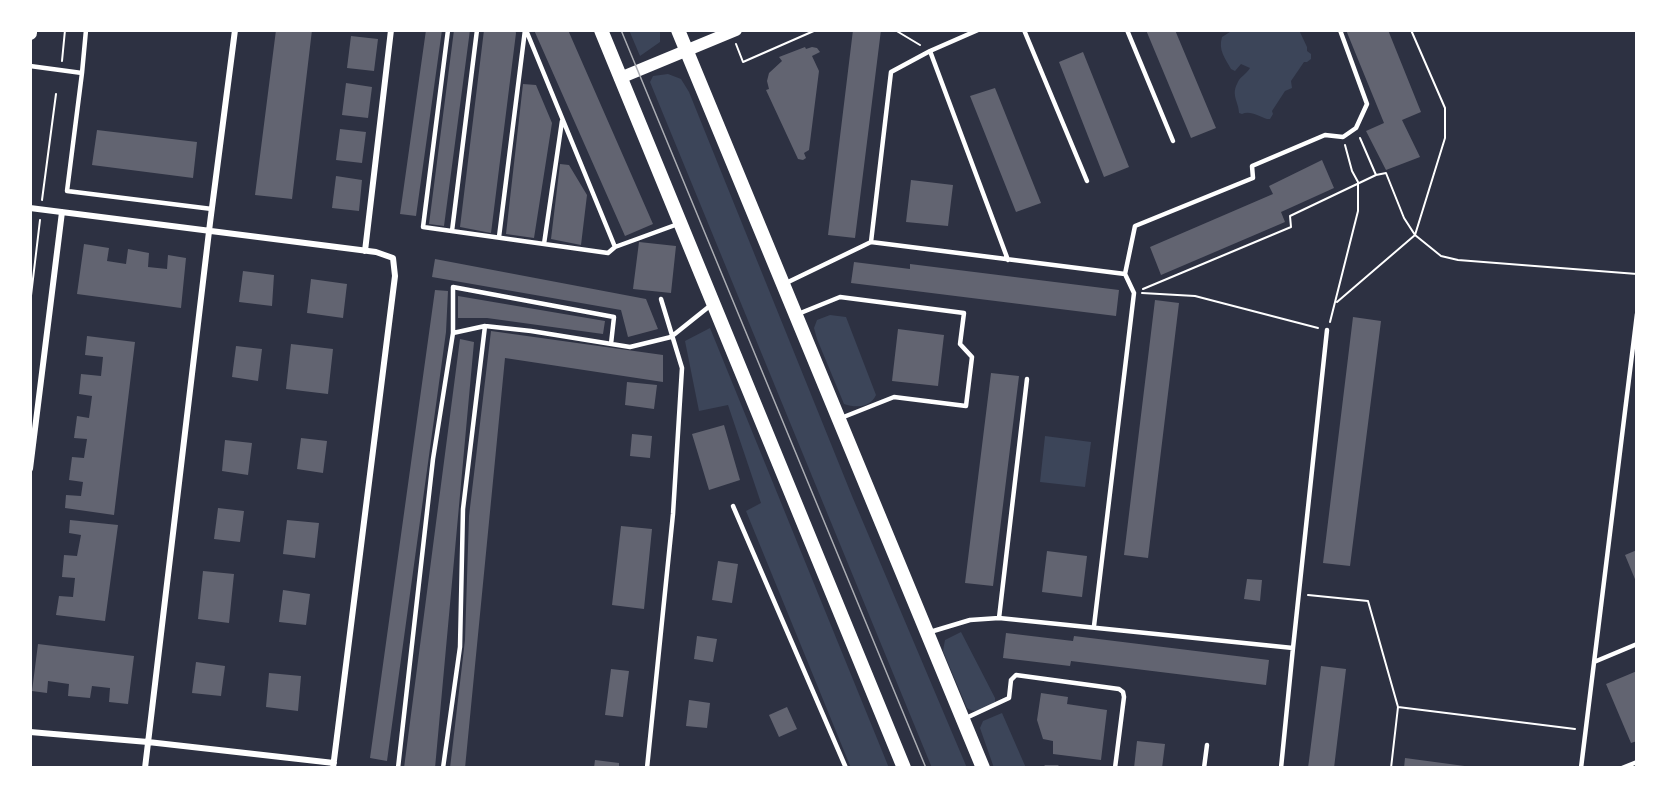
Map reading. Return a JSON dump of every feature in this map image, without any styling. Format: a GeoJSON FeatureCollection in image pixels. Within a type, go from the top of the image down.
{"type":"FeatureCollection","features":[{"type":"Feature","properties":{"kind":"main road"},"geometry":{"type":"LineString","coordinates":[[601,30],[904,768]]}},
{"type":"Feature","properties":{"kind":"main road"},"geometry":{"type":"LineString","coordinates":[[678,30],[983,768]]}},
{"type":"Feature","properties":{"kind":"main road"},"geometry":{"type":"LineString","coordinates":[[620,78],[687,51],[735,36]]}},
{"type":"Feature","properties":{"kind":"street"},"geometry":{"type":"LineString","coordinates":[[145,768],[235,30]]}},
{"type":"Feature","properties":{"kind":"street"},"geometry":{"type":"LineString","coordinates":[[365,251],[391,30]]}},
{"type":"Feature","properties":{"kind":"street"},"geometry":{"type":"LineString","coordinates":[[30,208],[376,252],[393,258],[396,276],[333,766],[148,742],[30,732]]}},
{"type":"Feature","properties":{"kind":"street"},"geometry":{"type":"LineString","coordinates":[[30,469],[62,212]]}},
{"type":"Feature","properties":{"kind":"lane"},"geometry":{"type":"LineString","coordinates":[[86,30],[68,191],[212,210]]}},
{"type":"Feature","properties":{"kind":"lane"},"geometry":{"type":"LineString","coordinates":[[448,30],[423,227],[608,253],[615,247],[680,223]]}},
{"type":"Feature","properties":{"kind":"lane"},"geometry":{"type":"LineString","coordinates":[[452,231],[477,30]]}},
{"type":"Feature","properties":{"kind":"lane"},"geometry":{"type":"LineString","coordinates":[[499,237],[525,30]]}},
{"type":"Feature","properties":{"kind":"lane"},"geometry":{"type":"LineString","coordinates":[[525,30],[615,247]]}},
{"type":"Feature","properties":{"kind":"lane"},"geometry":{"type":"LineString","coordinates":[[870,243],[891,72],[930,51],[978,30]]}},
{"type":"Feature","properties":{"kind":"lane"},"geometry":{"type":"LineString","coordinates":[[1024,30],[1087,181]]}},
{"type":"Feature","properties":{"kind":"lane"},"geometry":{"type":"LineString","coordinates":[[1127,30],[1173,141]]}},
{"type":"Feature","properties":{"kind":"lane"},"geometry":{"type":"LineString","coordinates":[[1094,626],[1134,293],[1125,274],[1135,226],[1253,178],[1252,166],[1325,135],[1343,136],[1356,128],[1367,104],[1340,30]]}},
{"type":"Feature","properties":{"kind":"lane"},"geometry":{"type":"LineString","coordinates":[[930,51],[1008,260]]}},
{"type":"Feature","properties":{"kind":"lane"},"geometry":{"type":"LineString","coordinates":[[30,66],[82,73]]}},
{"type":"Feature","properties":{"kind":"lane"},"geometry":{"type":"LineString","coordinates":[[544,244],[562,119]]}},
{"type":"Feature","properties":{"kind":"lane"},"geometry":{"type":"LineString","coordinates":[[783,284],[870,243],[1125,274]]}},
{"type":"Feature","properties":{"kind":"lane"},"geometry":{"type":"LineString","coordinates":[[398,768],[433,459],[453,333],[453,287],[614,316],[611,344]]}},
{"type":"Feature","properties":{"kind":"lane"},"geometry":{"type":"LineString","coordinates":[[796,315],[840,297],[964,313],[960,344],[972,357],[966,406],[894,397],[839,419]]}},
{"type":"Feature","properties":{"kind":"lane"},"geometry":{"type":"LineString","coordinates":[[647,768],[673,514],[682,368],[660,299]]}},
{"type":"Feature","properties":{"kind":"lane"},"geometry":{"type":"LineString","coordinates":[[453,333],[485,326],[630,347],[671,337],[713,303]]}},
{"type":"Feature","properties":{"kind":"lane"},"geometry":{"type":"LineString","coordinates":[[1581,768],[1637,314]]}},
{"type":"Feature","properties":{"kind":"lane"},"geometry":{"type":"LineString","coordinates":[[443,768],[460,647],[463,509],[485,326]]}},
{"type":"Feature","properties":{"kind":"lane"},"geometry":{"type":"LineString","coordinates":[[1281,768],[1327,330]]}},
{"type":"Feature","properties":{"kind":"lane"},"geometry":{"type":"LineString","coordinates":[[999,618],[1027,379]]}},
{"type":"Feature","properties":{"kind":"lane"},"geometry":{"type":"LineString","coordinates":[[733,506],[846,768]]}},
{"type":"Feature","properties":{"kind":"lane"},"geometry":{"type":"LineString","coordinates":[[927,633],[970,620],[999,618],[1293,648]]}},
{"type":"Feature","properties":{"kind":"lane"},"geometry":{"type":"LineString","coordinates":[[1594,662],[1637,644]]}},
{"type":"Feature","properties":{"kind":"lane"},"geometry":{"type":"LineString","coordinates":[[963,719],[1009,698],[1011,680],[1016,675],[1119,689],[1123,692],[1124,697],[1115,768]]}},
{"type":"Feature","properties":{"kind":"lane"},"geometry":{"type":"LineString","coordinates":[[1204,768],[1207,745]]}},
{"type":"Feature","properties":{"kind":"lane"},"geometry":{"type":"LineString","coordinates":[[1622,768],[1637,762]]}},
{"type":"Feature","properties":{"kind":"lane"},"geometry":{"type":"LineString","coordinates":[[1045,768],[1058,768]]}},
{"type":"Feature","properties":{"kind":"path"},"geometry":{"type":"LineString","coordinates":[[62,63],[65,30]]}},
{"type":"Feature","properties":{"kind":"path"},"geometry":{"type":"LineString","coordinates":[[735,36],[743,62],[816,30]]}},
{"type":"Feature","properties":{"kind":"path"},"geometry":{"type":"LineString","coordinates":[[895,30],[930,51]]}},
{"type":"Feature","properties":{"kind":"path"},"geometry":{"type":"LineString","coordinates":[[1336,303],[1415,235],[1445,138],[1445,108],[1411,30]]}},
{"type":"Feature","properties":{"kind":"path"},"geometry":{"type":"LineString","coordinates":[[1356,128],[1376,175]]}},
{"type":"Feature","properties":{"kind":"path"},"geometry":{"type":"LineString","coordinates":[[1134,293],[1195,296],[1327,330],[1336,303],[1338,282],[1358,211],[1358,182],[1352,171],[1343,136]]}},
{"type":"Feature","properties":{"kind":"path"},"geometry":{"type":"LineString","coordinates":[[1134,293],[1291,227],[1290,216],[1358,182],[1386,173],[1404,218],[1415,235],[1441,256],[1458,260],[1637,274]]}},
{"type":"Feature","properties":{"kind":"path"},"geometry":{"type":"LineString","coordinates":[[1299,594],[1368,601],[1398,707],[1391,768]]}},
{"type":"Feature","properties":{"kind":"path"},"geometry":{"type":"LineString","coordinates":[[1398,707],[1586,730]]}},
{"type":"Feature","properties":{"kind":"shaded area"},"geometry":{"type":"Polygon","coordinates":[[[629,30],[660,30],[660,42],[640,56],[629,30]]]}},
{"type":"Feature","properties":{"kind":"shaded area"},"geometry":{"type":"Polygon","coordinates":[[[1233,30],[1299,30],[1307,51],[1311,54],[1311,59],[1304,62],[1291,81],[1292,88],[1285,91],[1272,111],[1270,119],[1252,113],[1239,113],[1235,88],[1250,68],[1241,64],[1235,71],[1231,69],[1223,54],[1222,37],[1233,30]]]}},
{"type":"Feature","properties":{"kind":"shaded area"},"geometry":{"type":"Polygon","coordinates":[[[668,74],[681,79],[689,92],[852,496],[967,768],[932,768],[650,82],[653,76],[668,74]]]}},
{"type":"Feature","properties":{"kind":"shaded area"},"geometry":{"type":"Polygon","coordinates":[[[830,315],[846,317],[876,395],[866,405],[844,404],[817,339],[814,328],[817,320],[830,315]]]}},
{"type":"Feature","properties":{"kind":"shaded area"},"geometry":{"type":"Polygon","coordinates":[[[710,328],[889,768],[851,768],[746,511],[761,503],[728,405],[699,411],[685,341],[710,328]]]}},
{"type":"Feature","properties":{"kind":"shaded area"},"geometry":{"type":"Polygon","coordinates":[[[1045,436],[1091,442],[1085,487],[1040,482],[1045,436]]]}},
{"type":"Feature","properties":{"kind":"shaded area"},"geometry":{"type":"Polygon","coordinates":[[[961,632],[995,698],[995,702],[974,711],[967,708],[943,651],[945,640],[961,632]]]}},
{"type":"Feature","properties":{"kind":"shaded area"},"geometry":{"type":"Polygon","coordinates":[[[1002,713],[1026,768],[994,768],[980,728],[983,721],[1002,713]]]}},
{"type":"Feature","properties":{"kind":"building"},"geometry":{"type":"Polygon","coordinates":[[[276,30],[312,30],[292,199],[255,195],[276,30]]]}},
{"type":"Feature","properties":{"kind":"building"},"geometry":{"type":"Polygon","coordinates":[[[426,30],[442,30],[416,216],[400,214],[426,30]]]}},
{"type":"Feature","properties":{"kind":"building"},"geometry":{"type":"Polygon","coordinates":[[[454,30],[470,30],[444,226],[429,224],[454,30]]]}},
{"type":"Feature","properties":{"kind":"building"},"geometry":{"type":"Polygon","coordinates":[[[484,30],[515,30],[516,33],[491,233],[460,227],[484,30]]]}},
{"type":"Feature","properties":{"kind":"building"},"geometry":{"type":"Polygon","coordinates":[[[534,30],[568,30],[653,224],[625,236],[534,30]]]}},
{"type":"Feature","properties":{"kind":"building"},"geometry":{"type":"Polygon","coordinates":[[[853,30],[881,30],[855,238],[828,235],[853,30]]]}},
{"type":"Feature","properties":{"kind":"building"},"geometry":{"type":"Polygon","coordinates":[[[1146,30],[1175,30],[1216,128],[1191,138],[1146,30]]]}},
{"type":"Feature","properties":{"kind":"building"},"geometry":{"type":"Polygon","coordinates":[[[1346,30],[1388,30],[1421,112],[1402,120],[1420,157],[1386,170],[1366,131],[1384,123],[1346,30]]]}},
{"type":"Feature","properties":{"kind":"building"},"geometry":{"type":"Polygon","coordinates":[[[351,36],[378,39],[374,71],[347,68],[351,36]]]}},
{"type":"Feature","properties":{"kind":"building"},"geometry":{"type":"Polygon","coordinates":[[[805,47],[806,49],[817,48],[820,52],[812,56],[819,71],[809,150],[804,153],[806,158],[803,160],[798,159],[766,90],[769,89],[767,81],[769,73],[782,61],[779,57],[805,47]]]}},
{"type":"Feature","properties":{"kind":"building"},"geometry":{"type":"Polygon","coordinates":[[[1083,52],[1129,167],[1104,177],[1059,62],[1083,52]]]}},
{"type":"Feature","properties":{"kind":"building"},"geometry":{"type":"Polygon","coordinates":[[[346,83],[372,87],[368,118],[342,115],[346,83]]]}},
{"type":"Feature","properties":{"kind":"building"},"geometry":{"type":"Polygon","coordinates":[[[523,84],[536,85],[552,123],[534,238],[506,234],[523,84]]]}},
{"type":"Feature","properties":{"kind":"building"},"geometry":{"type":"Polygon","coordinates":[[[995,88],[1041,203],[1016,212],[970,96],[995,88]]]}},
{"type":"Feature","properties":{"kind":"building"},"geometry":{"type":"Polygon","coordinates":[[[340,129],[366,132],[362,163],[336,160],[340,129]]]}},
{"type":"Feature","properties":{"kind":"building"},"geometry":{"type":"Polygon","coordinates":[[[97,130],[197,142],[193,178],[92,165],[97,130]]]}},
{"type":"Feature","properties":{"kind":"building"},"geometry":{"type":"Polygon","coordinates":[[[1322,160],[1334,188],[1281,212],[1285,222],[1161,275],[1150,247],[1273,194],[1269,186],[1322,160]]]}},
{"type":"Feature","properties":{"kind":"building"},"geometry":{"type":"Polygon","coordinates":[[[560,164],[569,165],[587,195],[581,245],[551,239],[560,164]]]}},
{"type":"Feature","properties":{"kind":"building"},"geometry":{"type":"Polygon","coordinates":[[[336,176],[362,180],[359,211],[332,208],[336,176]]]}},
{"type":"Feature","properties":{"kind":"building"},"geometry":{"type":"Polygon","coordinates":[[[911,180],[953,185],[948,226],[906,222],[911,180]]]}},
{"type":"Feature","properties":{"kind":"building"},"geometry":{"type":"Polygon","coordinates":[[[639,242],[676,246],[671,293],[633,289],[639,242]]]}},
{"type":"Feature","properties":{"kind":"building"},"geometry":{"type":"Polygon","coordinates":[[[84,244],[109,248],[107,261],[126,264],[128,249],[149,253],[148,267],[167,269],[168,255],[186,258],[181,308],[77,294],[84,244]]]}},
{"type":"Feature","properties":{"kind":"building"},"geometry":{"type":"Polygon","coordinates":[[[435,259],[646,299],[658,329],[628,337],[621,310],[432,277],[435,259]]]}},
{"type":"Feature","properties":{"kind":"building"},"geometry":{"type":"Polygon","coordinates":[[[854,262],[910,269],[910,264],[1119,290],[1116,316],[851,283],[854,262]]]}},
{"type":"Feature","properties":{"kind":"building"},"geometry":{"type":"Polygon","coordinates":[[[243,271],[274,275],[272,306],[239,302],[243,271]]]}},
{"type":"Feature","properties":{"kind":"building"},"geometry":{"type":"Polygon","coordinates":[[[311,279],[347,284],[343,318],[307,313],[311,279]]]}},
{"type":"Feature","properties":{"kind":"building"},"geometry":{"type":"Polygon","coordinates":[[[435,290],[448,291],[446,332],[387,761],[370,758],[435,290]]]}},
{"type":"Feature","properties":{"kind":"building"},"geometry":{"type":"Polygon","coordinates":[[[458,296],[605,321],[603,334],[487,318],[458,318],[458,296]]]}},
{"type":"Feature","properties":{"kind":"building"},"geometry":{"type":"Polygon","coordinates":[[[1155,300],[1179,303],[1148,558],[1124,555],[1155,300]]]}},
{"type":"Feature","properties":{"kind":"building"},"geometry":{"type":"Polygon","coordinates":[[[1353,317],[1381,321],[1350,566],[1323,563],[1353,317]]]}},
{"type":"Feature","properties":{"kind":"building"},"geometry":{"type":"Polygon","coordinates":[[[898,329],[944,335],[938,386],[892,381],[898,329]]]}},
{"type":"Feature","properties":{"kind":"building"},"geometry":{"type":"Polygon","coordinates":[[[491,331],[663,355],[663,382],[505,358],[465,768],[450,768],[465,640],[469,516],[491,331]]]}},
{"type":"Feature","properties":{"kind":"building"},"geometry":{"type":"Polygon","coordinates":[[[87,336],[135,342],[114,515],[65,508],[66,495],[81,496],[83,482],[69,480],[72,457],[84,458],[87,439],[74,438],[77,416],[89,418],[92,396],[79,394],[81,374],[101,376],[103,357],[85,355],[87,336]]]}},
{"type":"Feature","properties":{"kind":"building"},"geometry":{"type":"Polygon","coordinates":[[[460,339],[474,342],[435,768],[404,768],[460,339]]]}},
{"type":"Feature","properties":{"kind":"building"},"geometry":{"type":"Polygon","coordinates":[[[291,344],[333,349],[328,394],[286,389],[291,344]]]}},
{"type":"Feature","properties":{"kind":"building"},"geometry":{"type":"Polygon","coordinates":[[[236,346],[262,349],[258,381],[232,377],[236,346]]]}},
{"type":"Feature","properties":{"kind":"building"},"geometry":{"type":"Polygon","coordinates":[[[991,373],[1019,376],[993,586],[965,583],[991,373]]]}},
{"type":"Feature","properties":{"kind":"building"},"geometry":{"type":"Polygon","coordinates":[[[627,382],[657,385],[654,409],[625,405],[627,382]]]}},
{"type":"Feature","properties":{"kind":"building"},"geometry":{"type":"Polygon","coordinates":[[[724,425],[740,480],[709,490],[692,434],[724,425]]]}},
{"type":"Feature","properties":{"kind":"building"},"geometry":{"type":"Polygon","coordinates":[[[632,434],[652,436],[650,458],[630,456],[632,434]]]}},
{"type":"Feature","properties":{"kind":"building"},"geometry":{"type":"Polygon","coordinates":[[[301,438],[327,441],[323,473],[297,469],[301,438]]]}},
{"type":"Feature","properties":{"kind":"building"},"geometry":{"type":"Polygon","coordinates":[[[225,440],[252,443],[248,475],[222,471],[225,440]]]}},
{"type":"Feature","properties":{"kind":"building"},"geometry":{"type":"Polygon","coordinates":[[[218,508],[244,511],[240,542],[214,539],[218,508]]]}},
{"type":"Feature","properties":{"kind":"building"},"geometry":{"type":"Polygon","coordinates":[[[70,520],[118,525],[105,621],[56,615],[59,596],[73,597],[75,578],[62,577],[64,555],[77,556],[81,535],[69,533],[70,520]]]}},
{"type":"Feature","properties":{"kind":"building"},"geometry":{"type":"Polygon","coordinates":[[[287,520],[319,523],[315,558],[283,554],[287,520]]]}},
{"type":"Feature","properties":{"kind":"building"},"geometry":{"type":"Polygon","coordinates":[[[621,526],[652,529],[644,609],[612,605],[621,526]]]}},
{"type":"Feature","properties":{"kind":"building"},"geometry":{"type":"Polygon","coordinates":[[[1637,550],[1637,584],[1625,555],[1637,550]]]}},
{"type":"Feature","properties":{"kind":"building"},"geometry":{"type":"Polygon","coordinates":[[[1047,551],[1087,556],[1082,597],[1042,592],[1047,551]]]}},
{"type":"Feature","properties":{"kind":"building"},"geometry":{"type":"Polygon","coordinates":[[[718,561],[738,564],[732,603],[712,600],[718,561]]]}},
{"type":"Feature","properties":{"kind":"building"},"geometry":{"type":"Polygon","coordinates":[[[203,571],[234,574],[229,623],[198,619],[203,571]]]}},
{"type":"Feature","properties":{"kind":"building"},"geometry":{"type":"Polygon","coordinates":[[[1247,579],[1262,580],[1260,601],[1244,599],[1247,579]]]}},
{"type":"Feature","properties":{"kind":"building"},"geometry":{"type":"Polygon","coordinates":[[[283,590],[310,594],[306,625],[279,622],[283,590]]]}},
{"type":"Feature","properties":{"kind":"building"},"geometry":{"type":"Polygon","coordinates":[[[1006,633],[1073,641],[1074,636],[1269,660],[1266,685],[1071,661],[1070,666],[1003,658],[1006,633]]]}},
{"type":"Feature","properties":{"kind":"building"},"geometry":{"type":"Polygon","coordinates":[[[697,636],[717,639],[713,662],[694,659],[697,636]]]}},
{"type":"Feature","properties":{"kind":"building"},"geometry":{"type":"Polygon","coordinates":[[[38,644],[134,656],[128,704],[109,702],[110,688],[92,686],[90,698],[68,696],[69,684],[48,681],[47,693],[32,691],[38,644]]]}},
{"type":"Feature","properties":{"kind":"building"},"geometry":{"type":"Polygon","coordinates":[[[196,662],[225,666],[221,696],[192,693],[196,662]]]}},
{"type":"Feature","properties":{"kind":"building"},"geometry":{"type":"Polygon","coordinates":[[[1321,666],[1346,669],[1334,768],[1308,768],[1321,666]]]}},
{"type":"Feature","properties":{"kind":"building"},"geometry":{"type":"Polygon","coordinates":[[[611,669],[629,671],[623,717],[605,715],[611,669]]]}},
{"type":"Feature","properties":{"kind":"building"},"geometry":{"type":"Polygon","coordinates":[[[1637,671],[1637,741],[1631,743],[1606,684],[1637,671]]]}},
{"type":"Feature","properties":{"kind":"building"},"geometry":{"type":"Polygon","coordinates":[[[269,673],[301,676],[298,711],[266,707],[269,673]]]}},
{"type":"Feature","properties":{"kind":"building"},"geometry":{"type":"Polygon","coordinates":[[[1041,693],[1068,697],[1067,704],[1107,710],[1101,760],[1053,754],[1053,741],[1043,739],[1037,720],[1041,693]]]}},
{"type":"Feature","properties":{"kind":"building"},"geometry":{"type":"Polygon","coordinates":[[[689,700],[710,703],[707,728],[686,726],[689,700]]]}},
{"type":"Feature","properties":{"kind":"building"},"geometry":{"type":"Polygon","coordinates":[[[787,707],[797,729],[779,737],[769,715],[787,707]]]}},
{"type":"Feature","properties":{"kind":"building"},"geometry":{"type":"Polygon","coordinates":[[[1137,741],[1165,744],[1162,768],[1134,768],[1137,741]]]}},
{"type":"Feature","properties":{"kind":"building"},"geometry":{"type":"Polygon","coordinates":[[[1405,758],[1472,767],[1472,768],[1404,768],[1405,758]]]}},
{"type":"Feature","properties":{"kind":"building"},"geometry":{"type":"Polygon","coordinates":[[[595,760],[619,763],[619,768],[594,768],[595,760]]]}},
{"type":"Feature","properties":{"kind":"tram line"},"geometry":{"type":"LineString","coordinates":[[621,30],[926,768]]}}]}
